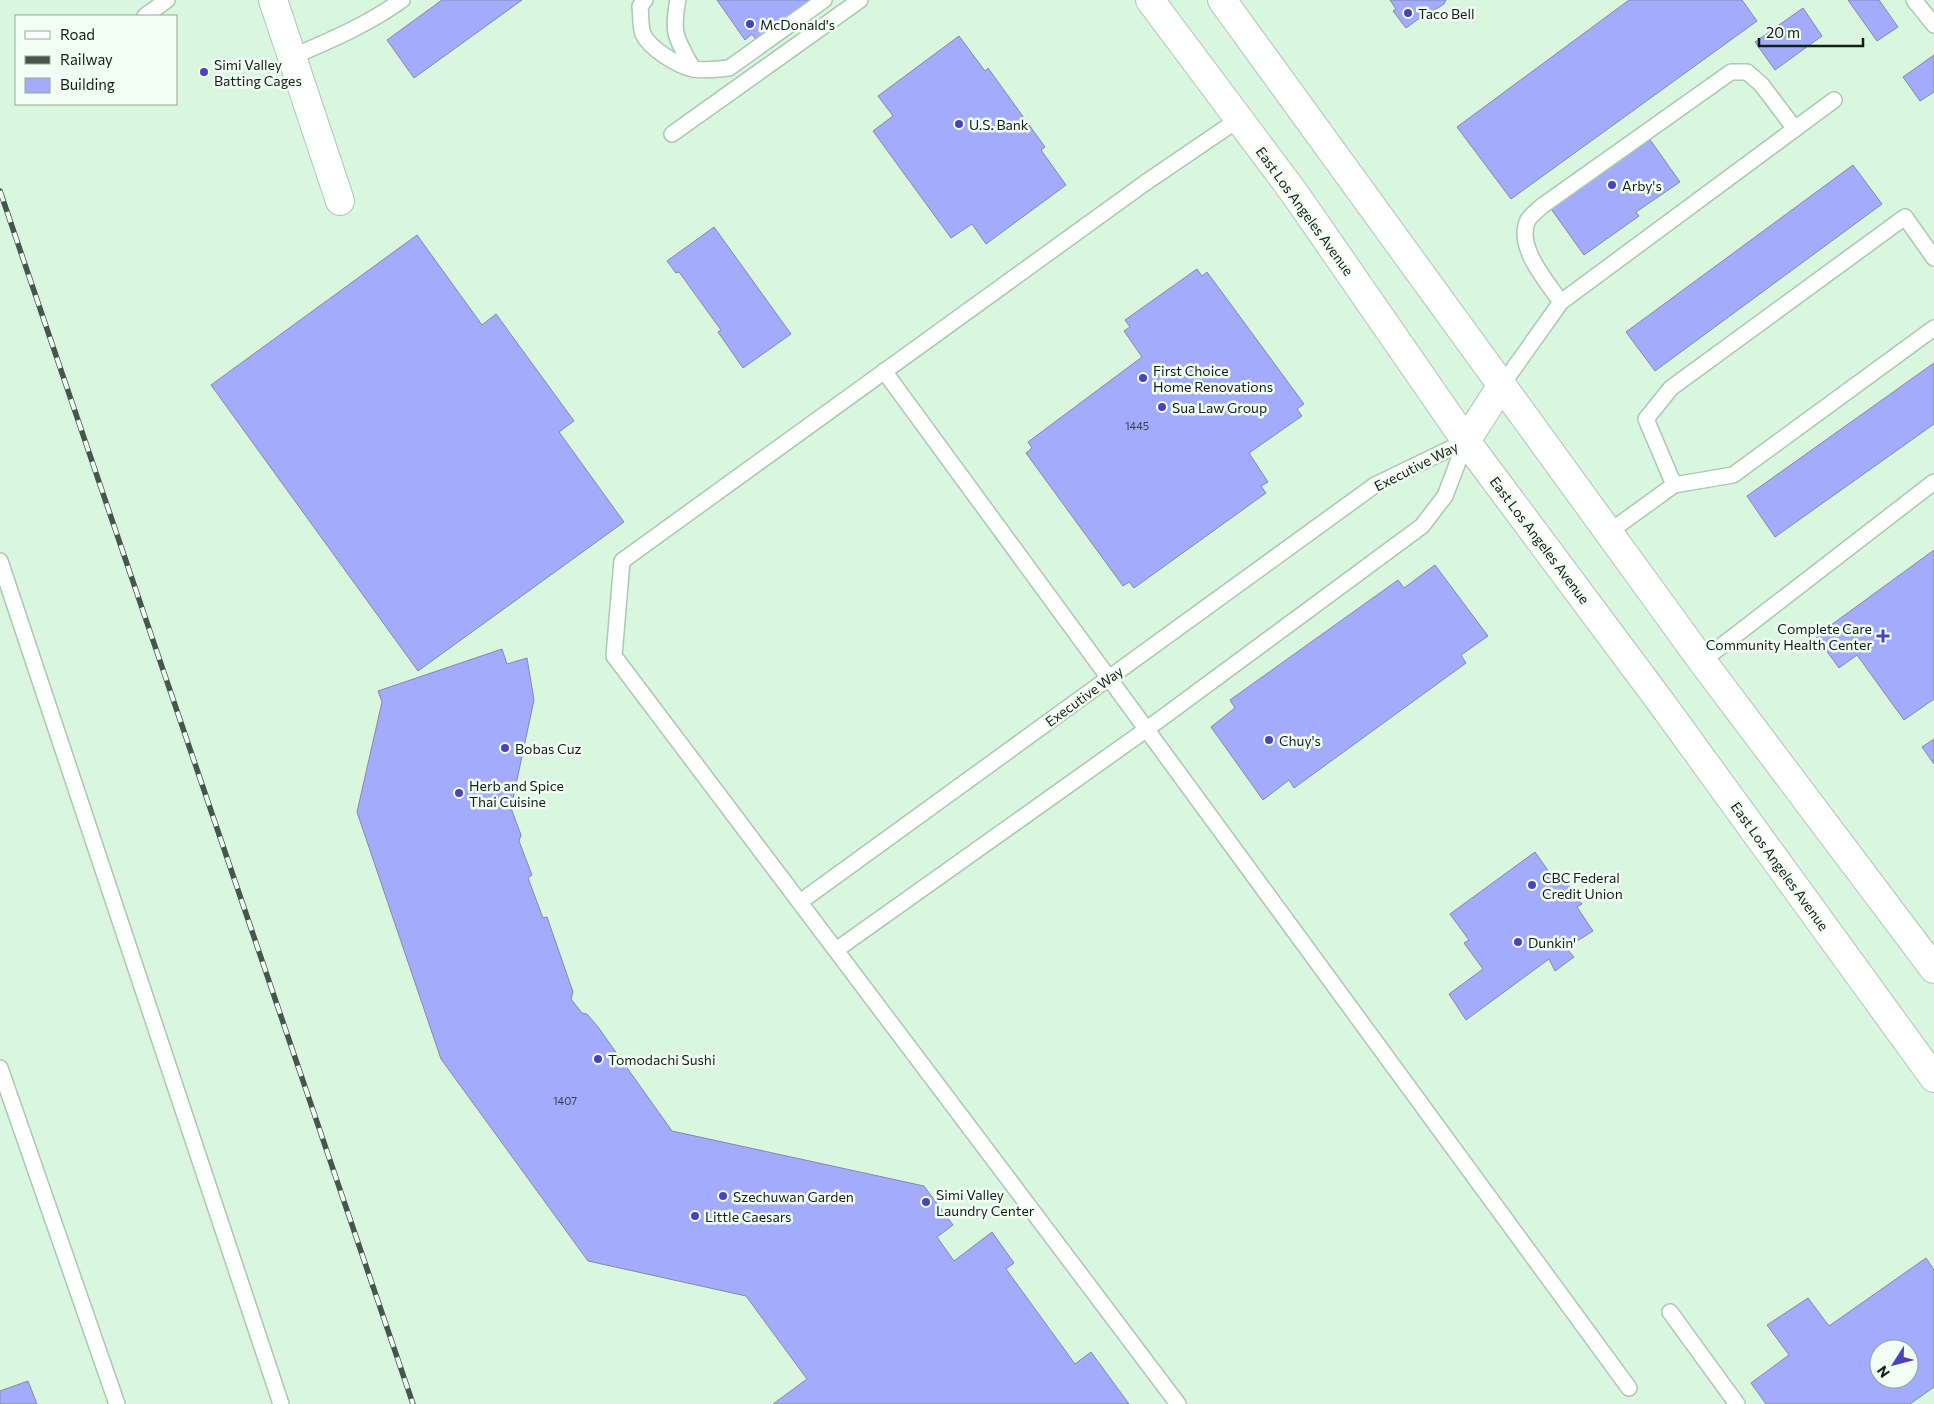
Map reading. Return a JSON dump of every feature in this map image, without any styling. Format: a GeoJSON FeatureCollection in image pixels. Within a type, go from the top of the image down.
{"type":"FeatureCollection","features":[{"type":"Feature","properties":{"kind":"main road"},"geometry":{"type":"LineString","coordinates":[[273,0],[340,201]]}},
{"type":"Feature","properties":{"kind":"main road","name":"East Los Angeles Avenue"},"geometry":{"type":"LineString","coordinates":[[1150,0],[1295,194],[1466,441],[1660,701],[1934,1078]]}},
{"type":"Feature","properties":{"kind":"main road"},"geometry":{"type":"LineString","coordinates":[[1222,0],[1702,661],[1934,969]]}},
{"type":"Feature","properties":{"kind":"main road"},"geometry":{"type":"LineString","coordinates":[[1466,441],[1502,385]]}},
{"type":"Feature","properties":{"kind":"lane"},"geometry":{"type":"LineString","coordinates":[[146,15],[167,0]]}},
{"type":"Feature","properties":{"kind":"lane"},"geometry":{"type":"LineString","coordinates":[[292,57],[355,30],[380,16],[402,0]]}},
{"type":"Feature","properties":{"kind":"lane"},"geometry":{"type":"LineString","coordinates":[[645,0],[640,6],[643,34],[656,49],[680,65],[693,69],[711,70],[729,68],[824,0]]}},
{"type":"Feature","properties":{"kind":"lane"},"geometry":{"type":"LineString","coordinates":[[678,0],[674,35],[693,69]]}},
{"type":"Feature","properties":{"kind":"lane"},"geometry":{"type":"LineString","coordinates":[[672,134],[860,0]]}},
{"type":"Feature","properties":{"kind":"lane"},"geometry":{"type":"LineString","coordinates":[[1914,0],[1934,25]]}},
{"type":"Feature","properties":{"kind":"lane"},"geometry":{"type":"LineString","coordinates":[[1561,302],[1530,256],[1525,237],[1528,219],[1542,206],[1731,72],[1747,72],[1761,84],[1795,129]]}},
{"type":"Feature","properties":{"kind":"lane"},"geometry":{"type":"LineString","coordinates":[[1502,385],[1561,302],[1834,100]]}},
{"type":"Feature","properties":{"kind":"lane"},"geometry":{"type":"LineString","coordinates":[[1178,1404],[614,656],[622,561],[1145,183],[1238,119]]}},
{"type":"Feature","properties":{"kind":"lane"},"geometry":{"type":"LineString","coordinates":[[1674,485],[1646,419],[1671,388],[1905,217],[1934,258]]}},
{"type":"Feature","properties":{"kind":"lane"},"geometry":{"type":"LineString","coordinates":[[1609,532],[1674,485],[1733,475],[1934,328]]}},
{"type":"Feature","properties":{"kind":"lane"},"geometry":{"type":"LineString","coordinates":[[884,371],[1629,1388]]}},
{"type":"Feature","properties":{"kind":"lane","name":"Executive Way"},"geometry":{"type":"LineString","coordinates":[[800,902],[1375,485],[1466,441]]}},
{"type":"Feature","properties":{"kind":"lane","name":"Executive Way"},"geometry":{"type":"LineString","coordinates":[[836,950],[1146,729],[1422,526],[1445,496],[1466,441]]}},
{"type":"Feature","properties":{"kind":"lane"},"geometry":{"type":"LineString","coordinates":[[1702,661],[1934,482]]}},
{"type":"Feature","properties":{"kind":"lane"},"geometry":{"type":"LineString","coordinates":[[0,561],[281,1404]]}},
{"type":"Feature","properties":{"kind":"lane"},"geometry":{"type":"LineString","coordinates":[[0,1068],[117,1404]]}},
{"type":"Feature","properties":{"kind":"lane"},"geometry":{"type":"LineString","coordinates":[[1670,1312],[1737,1404]]}},
{"type":"Feature","properties":{"kind":"building"},"geometry":{"type":"Polygon","coordinates":[[[442,0],[522,0],[414,78],[387,40],[442,0]]]}},
{"type":"Feature","properties":{"kind":"building","name":"McDonald's"},"geometry":{"type":"Polygon","coordinates":[[[717,0],[810,0],[773,28],[769,21],[761,28],[768,37],[759,44],[752,34],[745,40],[717,0]]]}},
{"type":"Feature","properties":{"kind":"building","name":"Taco Bell"},"geometry":{"type":"Polygon","coordinates":[[[1390,0],[1446,0],[1444,4],[1433,11],[1425,10],[1419,14],[1421,17],[1406,28],[1393,11],[1396,9],[1390,0]]]}},
{"type":"Feature","properties":{"kind":"building"},"geometry":{"type":"Polygon","coordinates":[[[1629,0],[1742,0],[1757,21],[1511,199],[1457,127],[1629,0]]]}},
{"type":"Feature","properties":{"kind":"building"},"geometry":{"type":"Polygon","coordinates":[[[1848,0],[1879,0],[1898,27],[1877,41],[1848,0]]]}},
{"type":"Feature","properties":{"kind":"building"},"geometry":{"type":"Polygon","coordinates":[[[1803,8],[1822,36],[1775,70],[1755,42],[1803,8]]]}},
{"type":"Feature","properties":{"kind":"building"},"geometry":{"type":"Polygon","coordinates":[[[959,36],[985,71],[988,68],[1045,147],[1041,150],[1066,185],[986,244],[972,224],[951,238],[873,131],[893,116],[878,96],[959,36]]]}},
{"type":"Feature","properties":{"kind":"building"},"geometry":{"type":"Polygon","coordinates":[[[1934,55],[1934,92],[1920,101],[1903,77],[1934,55]]]}},
{"type":"Feature","properties":{"kind":"building"},"geometry":{"type":"Polygon","coordinates":[[[1646,134],[1680,182],[1636,212],[1639,216],[1584,255],[1549,206],[1646,134]]]}},
{"type":"Feature","properties":{"kind":"building"},"geometry":{"type":"Polygon","coordinates":[[[1853,165],[1882,204],[1655,371],[1626,332],[1853,165]]]}},
{"type":"Feature","properties":{"kind":"building"},"geometry":{"type":"Polygon","coordinates":[[[714,227],[791,334],[743,368],[718,332],[721,330],[679,272],[676,273],[667,261],[714,227]]]}},
{"type":"Feature","properties":{"kind":"building"},"geometry":{"type":"Polygon","coordinates":[[[417,235],[482,325],[496,314],[574,421],[559,432],[624,522],[418,671],[211,385],[417,235]]]}},
{"type":"Feature","properties":{"kind":"building"},"geometry":{"type":"Polygon","coordinates":[[[1197,269],[1202,276],[1207,272],[1304,404],[1297,409],[1302,416],[1249,453],[1268,482],[1261,486],[1266,493],[1134,588],[1129,582],[1123,586],[1026,453],[1032,448],[1028,442],[1142,357],[1124,331],[1130,327],[1125,320],[1197,269]]]}},
{"type":"Feature","properties":{"kind":"building"},"geometry":{"type":"Polygon","coordinates":[[[1934,363],[1934,424],[1775,537],[1747,496],[1934,363]]]}},
{"type":"Feature","properties":{"kind":"building"},"geometry":{"type":"Polygon","coordinates":[[[1934,550],[1934,699],[1904,720],[1857,655],[1839,668],[1816,636],[1934,550]]]}},
{"type":"Feature","properties":{"kind":"building"},"geometry":{"type":"Polygon","coordinates":[[[1435,565],[1488,636],[1461,655],[1466,663],[1294,788],[1289,780],[1263,800],[1211,727],[1235,708],[1230,700],[1398,580],[1404,588],[1435,565]]]}},
{"type":"Feature","properties":{"kind":"building"},"geometry":{"type":"Polygon","coordinates":[[[502,649],[507,664],[527,658],[534,700],[511,808],[521,835],[519,841],[532,875],[528,878],[543,918],[547,917],[573,992],[571,999],[582,1013],[587,1014],[598,1027],[672,1131],[924,1186],[953,1225],[937,1237],[954,1261],[992,1232],[1014,1263],[1006,1269],[1075,1364],[1091,1352],[1129,1404],[773,1404],[807,1379],[746,1296],[588,1261],[441,1059],[357,812],[382,702],[378,691],[502,649]]]}},
{"type":"Feature","properties":{"kind":"building"},"geometry":{"type":"Polygon","coordinates":[[[1934,739],[1934,764],[1922,747],[1934,739]]]}},
{"type":"Feature","properties":{"kind":"building"},"geometry":{"type":"Polygon","coordinates":[[[1535,852],[1554,879],[1561,875],[1582,904],[1577,907],[1593,931],[1566,948],[1574,957],[1555,971],[1549,959],[1466,1020],[1449,994],[1483,969],[1464,943],[1469,940],[1450,914],[1535,852]]]}},
{"type":"Feature","properties":{"kind":"building"},"geometry":{"type":"Polygon","coordinates":[[[1926,1258],[1934,1270],[1934,1387],[1910,1404],[1766,1404],[1751,1383],[1789,1355],[1767,1325],[1808,1298],[1829,1326],[1926,1258]]]}},
{"type":"Feature","properties":{"kind":"building"},"geometry":{"type":"Polygon","coordinates":[[[28,1381],[37,1404],[0,1404],[0,1391],[28,1381]]]}},
{"type":"Feature","properties":{"kind":"railway"},"geometry":{"type":"LineString","coordinates":[[0,191],[413,1404]]}},
{"type":"Feature","properties":{"kind":"place","name":"Taco Bell"},"geometry":{"type":"Point","coordinates":[1408,13]}},
{"type":"Feature","properties":{"kind":"place","name":"McDonald's"},"geometry":{"type":"Point","coordinates":[750,24]}},
{"type":"Feature","properties":{"kind":"place","name":"Simi Valley Batting Cages"},"geometry":{"type":"Point","coordinates":[204,72]}},
{"type":"Feature","properties":{"kind":"place","name":"U.S. Bank"},"geometry":{"type":"Point","coordinates":[959,124]}},
{"type":"Feature","properties":{"kind":"place","name":"Arby's"},"geometry":{"type":"Point","coordinates":[1612,185]}},
{"type":"Feature","properties":{"kind":"place","name":"First Choice Home Renovations"},"geometry":{"type":"Point","coordinates":[1143,378]}},
{"type":"Feature","properties":{"kind":"place","name":"Sua Law Group"},"geometry":{"type":"Point","coordinates":[1162,407]}},
{"type":"Feature","properties":{"kind":"place","name":"Complete Care Community Health Center"},"geometry":{"type":"Point","coordinates":[1883,636]}},
{"type":"Feature","properties":{"kind":"place","name":"Chuy's"},"geometry":{"type":"Point","coordinates":[1269,740]}},
{"type":"Feature","properties":{"kind":"place","name":"Bobas Cuz"},"geometry":{"type":"Point","coordinates":[505,748]}},
{"type":"Feature","properties":{"kind":"place","name":"Herb and Spice Thai Cuisine"},"geometry":{"type":"Point","coordinates":[459,793]}},
{"type":"Feature","properties":{"kind":"place","name":"CBC Federal Credit Union"},"geometry":{"type":"Point","coordinates":[1532,885]}},
{"type":"Feature","properties":{"kind":"place","name":"Dunkin'"},"geometry":{"type":"Point","coordinates":[1518,942]}},
{"type":"Feature","properties":{"kind":"place","name":"Tomodachi Sushi"},"geometry":{"type":"Point","coordinates":[598,1059]}},
{"type":"Feature","properties":{"kind":"place","name":"Szechuwan Garden"},"geometry":{"type":"Point","coordinates":[723,1196]}},
{"type":"Feature","properties":{"kind":"place","name":"Simi Valley Laundry Center"},"geometry":{"type":"Point","coordinates":[926,1202]}},
{"type":"Feature","properties":{"kind":"place","name":"Little Caesars"},"geometry":{"type":"Point","coordinates":[695,1216]}}]}
